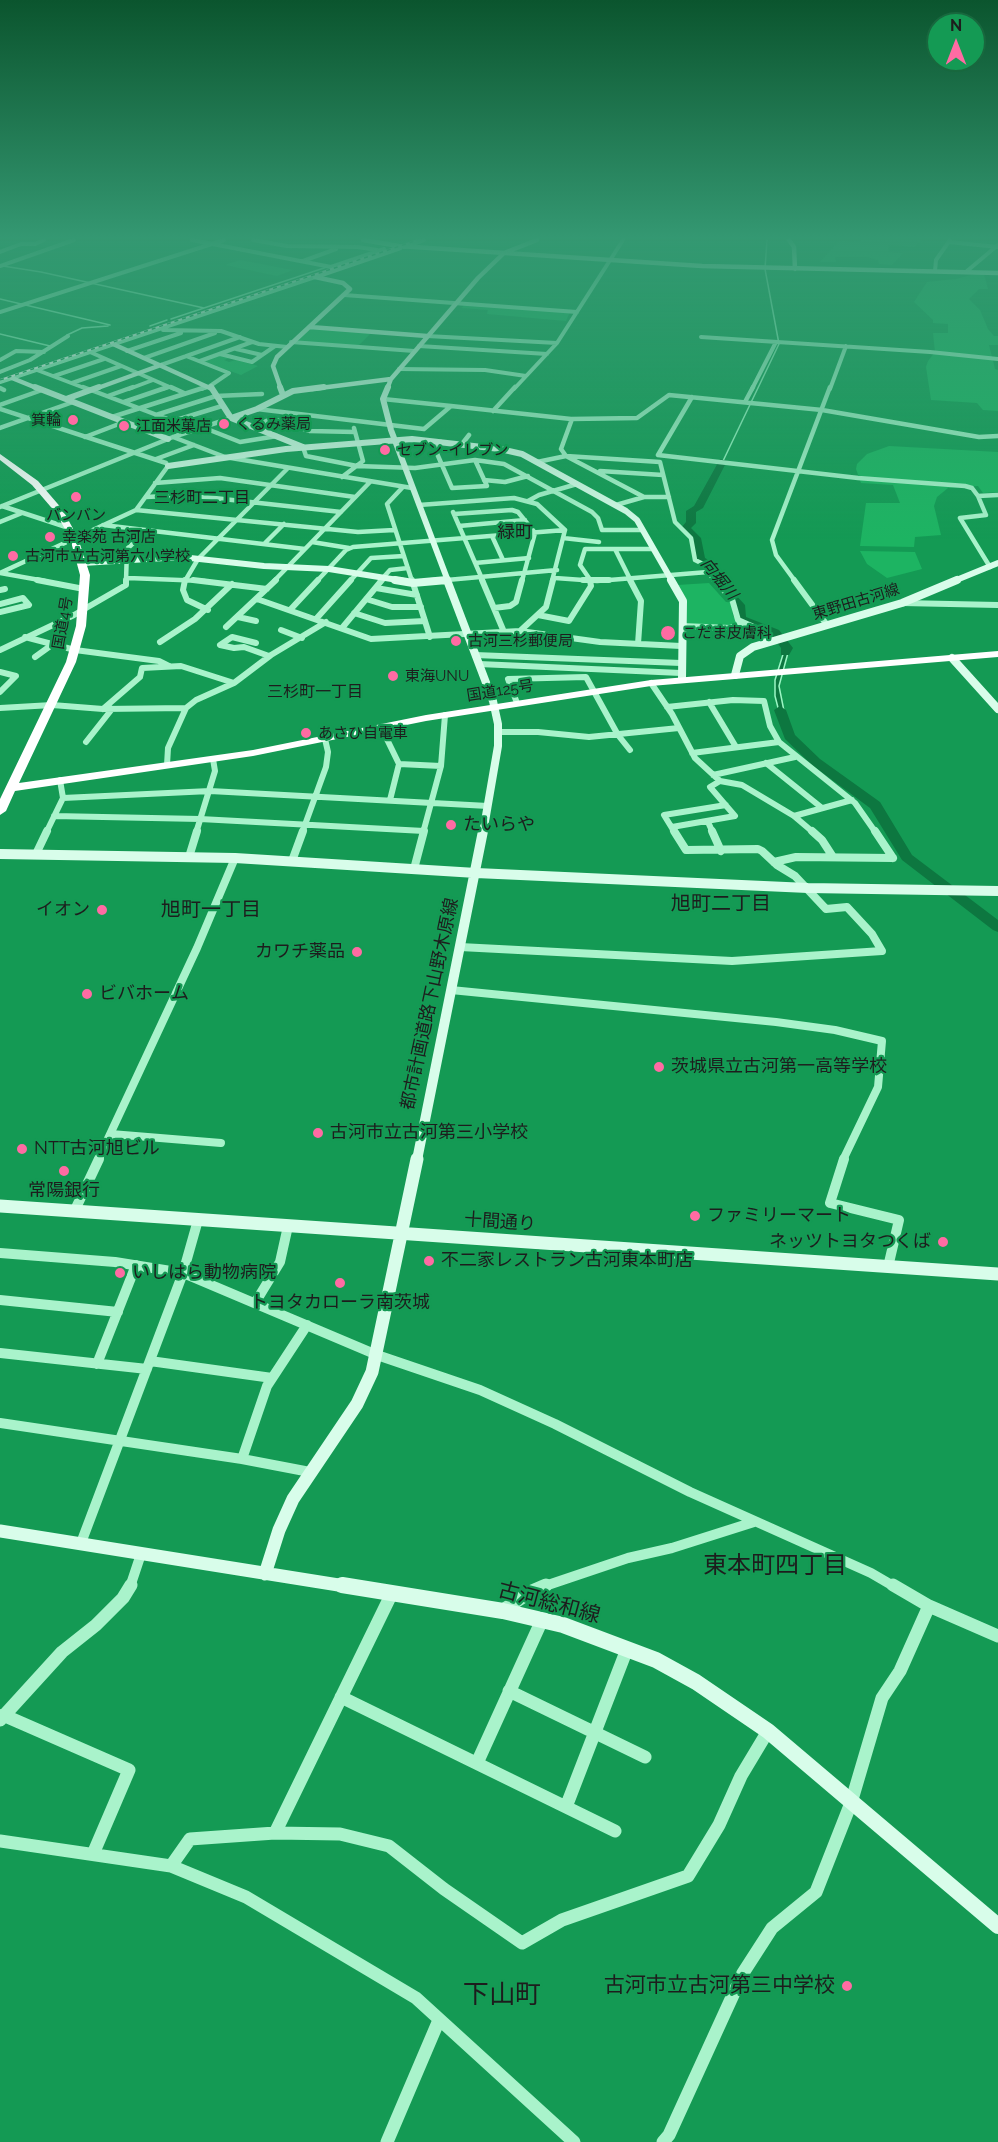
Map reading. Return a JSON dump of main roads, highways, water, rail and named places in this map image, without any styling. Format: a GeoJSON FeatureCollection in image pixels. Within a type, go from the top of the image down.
{"type":"FeatureCollection","features":[{"type":"Feature","properties":{"kind":"highway","name":"国道4号"},"geometry":{"type":"LineString","coordinates":[[0,456],[42,490],[72,533],[83,563],[84,589],[75,650],[52,705],[6,789],[0,811]]}},
{"type":"Feature","properties":{"kind":"highway","name":"国道125号"},"geometry":{"type":"LineString","coordinates":[[6,789],[213,759],[445,715],[651,683],[681,676],[735,675],[998,654]]}},
{"type":"Feature","properties":{"kind":"waterway"},"geometry":{"type":"LineString","coordinates":[[25,340],[50,346]]}},
{"type":"Feature","properties":{"kind":"waterway","name":"向堀川"},"geometry":{"type":"LineString","coordinates":[[723,461],[779,344],[778,340]]}},
{"type":"Feature","properties":{"kind":"waterway","name":"向堀川"},"geometry":{"type":"LineString","coordinates":[[723,461],[698,508],[691,511],[691,523],[686,528],[696,538],[700,559],[708,564],[720,584],[740,605],[741,619],[775,632],[787,648],[785,653]]}},
{"type":"Feature","properties":{"kind":"waterway","name":"向堀川"},"geometry":{"type":"LineString","coordinates":[[780,710],[789,736],[816,762],[875,805],[907,857],[998,927]]}},
{"type":"Feature","properties":{"kind":"railway"},"geometry":{"type":"LineString","coordinates":[[0,380],[120,340]]}},
{"type":"Feature","properties":{"kind":"place","name":"箕輪"},"geometry":{"type":"Point","coordinates":[73,420]}},
{"type":"Feature","properties":{"kind":"place","name":"くるみ薬局"},"geometry":{"type":"Point","coordinates":[224,424]}},
{"type":"Feature","properties":{"kind":"place","name":"江面米菓店"},"geometry":{"type":"Point","coordinates":[124,426]}},
{"type":"Feature","properties":{"kind":"place","name":"セブン-イレブン"},"geometry":{"type":"Point","coordinates":[385,450]}},
{"type":"Feature","properties":{"kind":"place","name":"バンバン"},"geometry":{"type":"Point","coordinates":[76,497]}},
{"type":"Feature","properties":{"kind":"place","name":"幸楽苑 古河店"},"geometry":{"type":"Point","coordinates":[50,537]}},
{"type":"Feature","properties":{"kind":"place","name":"古河市立古河第六小学校"},"geometry":{"type":"Point","coordinates":[13,556]}},
{"type":"Feature","properties":{"kind":"place","name":"こだま皮膚科"},"geometry":{"type":"Point","coordinates":[668,633]}},
{"type":"Feature","properties":{"kind":"place","name":"古河三杉郵便局"},"geometry":{"type":"Point","coordinates":[456,641]}},
{"type":"Feature","properties":{"kind":"place","name":"東海UNU"},"geometry":{"type":"Point","coordinates":[393,676]}},
{"type":"Feature","properties":{"kind":"place","name":"あさひ自電車"},"geometry":{"type":"Point","coordinates":[306,733]}},
{"type":"Feature","properties":{"kind":"place","name":"たいらや"},"geometry":{"type":"Point","coordinates":[451,825]}},
{"type":"Feature","properties":{"kind":"place","name":"イオン"},"geometry":{"type":"Point","coordinates":[102,910]}},
{"type":"Feature","properties":{"kind":"place","name":"カワチ薬品"},"geometry":{"type":"Point","coordinates":[357,952]}},
{"type":"Feature","properties":{"kind":"place","name":"ビバホーム"},"geometry":{"type":"Point","coordinates":[87,994]}},
{"type":"Feature","properties":{"kind":"place","name":"茨城県立古河第一高等学校"},"geometry":{"type":"Point","coordinates":[659,1067]}},
{"type":"Feature","properties":{"kind":"place","name":"古河市立古河第三小学校"},"geometry":{"type":"Point","coordinates":[318,1133]}},
{"type":"Feature","properties":{"kind":"place","name":"NTT古河旭ビル"},"geometry":{"type":"Point","coordinates":[22,1149]}},
{"type":"Feature","properties":{"kind":"place","name":"常陽銀行"},"geometry":{"type":"Point","coordinates":[64,1171]}},
{"type":"Feature","properties":{"kind":"place","name":"ファミリーマート"},"geometry":{"type":"Point","coordinates":[695,1216]}},
{"type":"Feature","properties":{"kind":"place","name":"ネッツトヨタつくば"},"geometry":{"type":"Point","coordinates":[943,1242]}},
{"type":"Feature","properties":{"kind":"place","name":"不二家レストラン古河東本町店"},"geometry":{"type":"Point","coordinates":[429,1261]}},
{"type":"Feature","properties":{"kind":"place","name":"いしはら動物病院"},"geometry":{"type":"Point","coordinates":[120,1273]}},
{"type":"Feature","properties":{"kind":"place","name":"トヨタカローラ南茨城"},"geometry":{"type":"Point","coordinates":[340,1283]}},
{"type":"Feature","properties":{"kind":"place","name":"古河市立古河第三中学校"},"geometry":{"type":"Point","coordinates":[847,1986]}},
{"type":"Feature","properties":{"kind":"district","name":"三杉町二丁目"},"geometry":{"type":"Point","coordinates":[202,498]}},
{"type":"Feature","properties":{"kind":"district","name":"緑町"},"geometry":{"type":"Point","coordinates":[515,533]}},
{"type":"Feature","properties":{"kind":"district","name":"三杉町一丁目"},"geometry":{"type":"Point","coordinates":[315,692]}},
{"type":"Feature","properties":{"kind":"district","name":"旭町二丁目"},"geometry":{"type":"Point","coordinates":[721,904]}},
{"type":"Feature","properties":{"kind":"district","name":"旭町一丁目"},"geometry":{"type":"Point","coordinates":[211,910]}},
{"type":"Feature","properties":{"kind":"district","name":"東本町四丁目"},"geometry":{"type":"Point","coordinates":[775,1566]}},
{"type":"Feature","properties":{"kind":"district","name":"下山町"},"geometry":{"type":"Point","coordinates":[502,1995]}}]}
